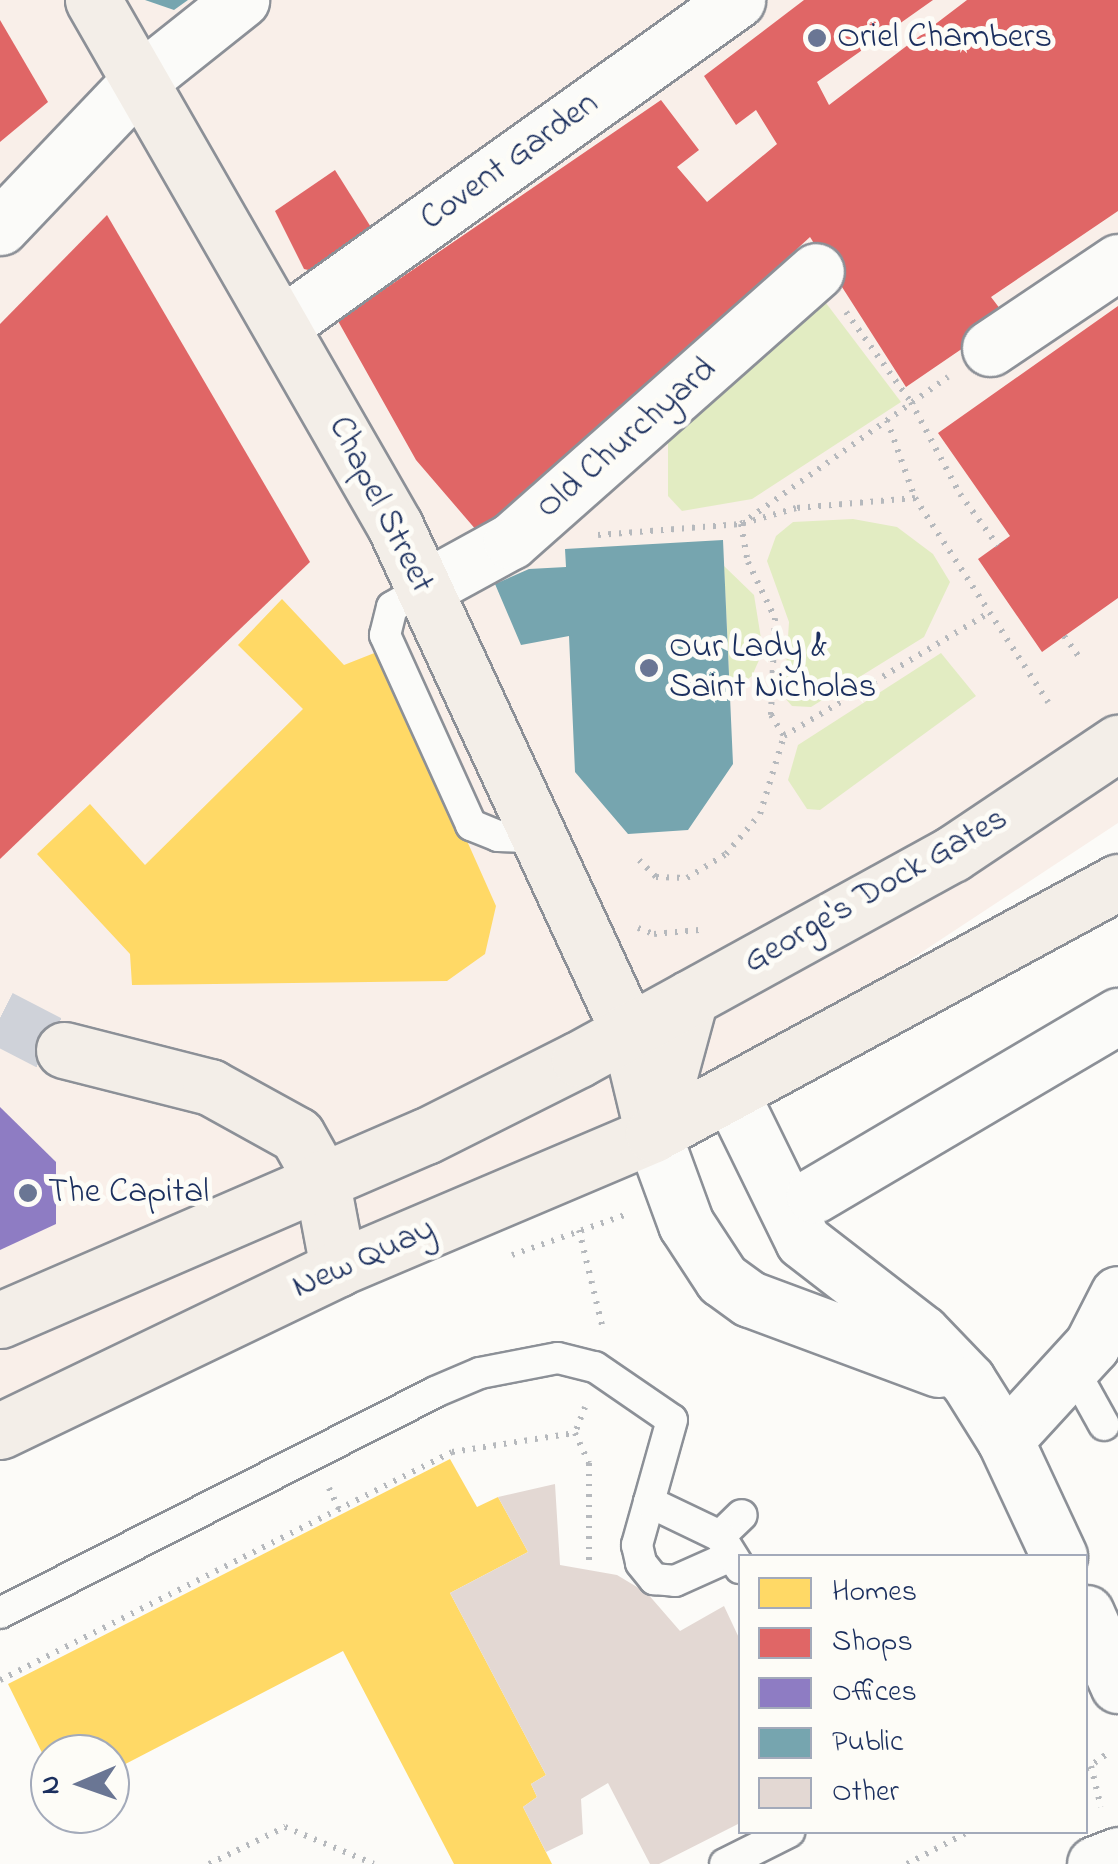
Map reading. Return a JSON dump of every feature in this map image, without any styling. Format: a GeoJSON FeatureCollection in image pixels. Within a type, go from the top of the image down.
{"type":"FeatureCollection","features":[{"type":"Feature","properties":{"kind":"main road","name":"Chapel Street"},"geometry":{"type":"LineString","coordinates":[[93,0],[284,324],[425,588],[536,837],[651,1041]]}},
{"type":"Feature","properties":{"kind":"main road","name":"George's Dock Gates"},"geometry":{"type":"LineString","coordinates":[[651,1041],[690,998],[952,854],[1118,743]]}},
{"type":"Feature","properties":{"kind":"main road"},"geometry":{"type":"LineString","coordinates":[[0,1320],[321,1178],[651,1041],[698,1063],[739,1111],[973,964],[1118,882]]}},
{"type":"Feature","properties":{"kind":"main road"},"geometry":{"type":"LineString","coordinates":[[651,1041],[653,1134]]}},
{"type":"Feature","properties":{"kind":"main road"},"geometry":{"type":"LineString","coordinates":[[64,1050],[166,1074],[254,1106],[297,1135],[321,1178],[338,1268]]}},
{"type":"Feature","properties":{"kind":"main road","name":"New Quay"},"geometry":{"type":"LineString","coordinates":[[0,1430],[338,1268],[653,1134],[739,1111]]}},
{"type":"Feature","properties":{"kind":"street"},"geometry":{"type":"LineString","coordinates":[[0,227],[138,82],[241,0]]}},
{"type":"Feature","properties":{"kind":"street","name":"Covent Garden"},"geometry":{"type":"LineString","coordinates":[[284,324],[737,0]]}},
{"type":"Feature","properties":{"kind":"street"},"geometry":{"type":"LineString","coordinates":[[990,348],[1118,262]]}},
{"type":"Feature","properties":{"kind":"street","name":"Old Churchyard"},"geometry":{"type":"LineString","coordinates":[[425,588],[511,541],[816,271]]}},
{"type":"Feature","properties":{"kind":"street"},"geometry":{"type":"LineString","coordinates":[[814,1195],[1118,1016]]}},
{"type":"Feature","properties":{"kind":"street"},"geometry":{"type":"LineString","coordinates":[[739,1111],[803,1242],[922,1334],[968,1382],[1004,1440],[1058,1554]]}},
{"type":"Feature","properties":{"kind":"street"},"geometry":{"type":"LineString","coordinates":[[653,1134],[686,1224],[722,1279],[750,1299],[968,1382]]}},
{"type":"Feature","properties":{"kind":"street"},"geometry":{"type":"LineString","coordinates":[[1004,1440],[1073,1369],[1118,1294]]}},
{"type":"Feature","properties":{"kind":"street"},"geometry":{"type":"LineString","coordinates":[[1088,1620],[1104,1673]]}},
{"type":"Feature","properties":{"kind":"lane"},"geometry":{"type":"LineString","coordinates":[[0,1613],[435,1392],[480,1373],[540,1360],[595,1367],[672,1420],[637,1544],[640,1564],[654,1579],[674,1581],[733,1544]]}},
{"type":"Feature","properties":{"kind":"lane"},"geometry":{"type":"LineString","coordinates":[[1073,1369],[1104,1425]]}},
{"type":"Feature","properties":{"kind":"lane"},"geometry":{"type":"LineString","coordinates":[[649,1502],[733,1544]]}},
{"type":"Feature","properties":{"kind":"lane"},"geometry":{"type":"LineString","coordinates":[[726,1864],[785,1834]]}},
{"type":"Feature","properties":{"kind":"path"},"geometry":{"type":"LineString","coordinates":[[816,271],[910,402],[960,494],[998,546]]}},
{"type":"Feature","properties":{"kind":"path"},"geometry":{"type":"LineString","coordinates":[[741,524],[910,402]]}},
{"type":"Feature","properties":{"kind":"path"},"geometry":{"type":"LineString","coordinates":[[887,420],[915,498],[987,614],[1048,702]]}},
{"type":"Feature","properties":{"kind":"path"},"geometry":{"type":"LineString","coordinates":[[511,541],[741,524],[796,508],[915,498]]}},
{"type":"Feature","properties":{"kind":"path"},"geometry":{"type":"LineString","coordinates":[[741,524],[748,562],[775,618],[771,715],[784,736]]}},
{"type":"Feature","properties":{"kind":"path"},"geometry":{"type":"LineString","coordinates":[[639,860],[656,877],[687,878],[726,854],[760,814],[784,736],[987,614]]}},
{"type":"Feature","properties":{"kind":"path"},"geometry":{"type":"LineString","coordinates":[[1064,636],[1078,654]]}},
{"type":"Feature","properties":{"kind":"path"},"geometry":{"type":"LineString","coordinates":[[626,924],[654,934],[704,928]]}},
{"type":"Feature","properties":{"kind":"path"},"geometry":{"type":"LineString","coordinates":[[495,1261],[645,1208]]}},
{"type":"Feature","properties":{"kind":"path"},"geometry":{"type":"LineString","coordinates":[[573,1214],[600,1293],[603,1329]]}},
{"type":"Feature","properties":{"kind":"path"},"geometry":{"type":"LineString","coordinates":[[587,1401],[575,1432],[589,1463],[589,1568]]}},
{"type":"Feature","properties":{"kind":"path"},"geometry":{"type":"LineString","coordinates":[[0,1680],[452,1452],[575,1432]]}},
{"type":"Feature","properties":{"kind":"path"},"geometry":{"type":"LineString","coordinates":[[1105,1845],[1088,1768],[1109,1752]]}},
{"type":"Feature","properties":{"kind":"path"},"geometry":{"type":"LineString","coordinates":[[208,1864],[286,1827],[374,1864]]}},
{"type":"Feature","properties":{"kind":"path"},"geometry":{"type":"LineString","coordinates":[[907,1864],[964,1834]]}},
{"type":"Feature","properties":{"kind":"shaded area"},"geometry":{"type":"Polygon","coordinates":[[[0,0],[1118,0],[1118,823],[805,1029],[0,1416],[0,0]]]}},
{"type":"Feature","properties":{"kind":"green space"},"geometry":{"type":"Polygon","coordinates":[[[826,303],[901,402],[752,499],[682,511],[668,496],[668,429],[826,303]]]}},
{"type":"Feature","properties":{"kind":"green space"},"geometry":{"type":"Polygon","coordinates":[[[853,519],[897,527],[933,554],[950,582],[924,637],[811,707],[792,706],[784,697],[789,622],[767,561],[776,536],[793,522],[853,519]]]}},
{"type":"Feature","properties":{"kind":"green space"},"geometry":{"type":"Polygon","coordinates":[[[724,566],[754,595],[763,651],[752,676],[730,692],[724,566]]]}},
{"type":"Feature","properties":{"kind":"green space"},"geometry":{"type":"Polygon","coordinates":[[[941,653],[976,696],[820,810],[807,809],[788,780],[798,745],[941,653]]]}},
{"type":"Feature","properties":{"kind":"building: Homes"},"geometry":{"type":"Polygon","coordinates":[[[282,599],[344,665],[382,650],[496,906],[485,954],[447,981],[132,985],[130,954],[37,854],[90,804],[145,865],[303,709],[238,645],[282,599]]]}},
{"type":"Feature","properties":{"kind":"building: Homes"},"geometry":{"type":"Polygon","coordinates":[[[450,1459],[477,1507],[498,1497],[528,1552],[450,1593],[546,1775],[531,1784],[537,1797],[523,1807],[552,1864],[454,1864],[343,1651],[130,1762],[130,1734],[33,1734],[8,1684],[450,1459]]]}},
{"type":"Feature","properties":{"kind":"building: Shops"},"geometry":{"type":"Polygon","coordinates":[[[804,0],[933,0],[817,82],[829,105],[967,0],[1118,0],[1118,211],[991,297],[1007,318],[906,387],[810,237],[492,529],[477,531],[416,460],[338,321],[661,100],[699,150],[677,167],[707,202],[777,144],[756,110],[736,125],[704,76],[804,0]]]}},
{"type":"Feature","properties":{"kind":"building: Shops"},"geometry":{"type":"Polygon","coordinates":[[[0,20],[48,102],[0,142],[0,20]]]}},
{"type":"Feature","properties":{"kind":"building: Shops"},"geometry":{"type":"Polygon","coordinates":[[[335,170],[374,232],[317,272],[304,269],[275,211],[335,170]]]}},
{"type":"Feature","properties":{"kind":"building: Shops"},"geometry":{"type":"Polygon","coordinates":[[[107,215],[310,562],[0,859],[0,324],[107,215]]]}},
{"type":"Feature","properties":{"kind":"building: Shops"},"geometry":{"type":"Polygon","coordinates":[[[1118,306],[1118,598],[1042,652],[978,559],[1010,536],[938,433],[1118,306]]]}},
{"type":"Feature","properties":{"kind":"building: Offices","name":"The Capital"},"geometry":{"type":"Polygon","coordinates":[[[0,1107],[56,1162],[56,1224],[0,1250],[0,1107]]]}},
{"type":"Feature","properties":{"kind":"building: Public"},"geometry":{"type":"Polygon","coordinates":[[[145,0],[188,0],[174,10],[145,0]]]}},
{"type":"Feature","properties":{"kind":"building: Public","name":"Our Lady & Saint Nicholas"},"geometry":{"type":"Polygon","coordinates":[[[723,540],[733,764],[688,830],[628,834],[575,772],[569,636],[521,645],[495,584],[529,569],[566,567],[565,549],[723,540]]]}},
{"type":"Feature","properties":{"kind":"building: Other"},"geometry":{"type":"Polygon","coordinates":[[[555,1484],[560,1565],[617,1575],[647,1593],[680,1631],[724,1606],[738,1636],[738,1824],[659,1864],[650,1864],[608,1783],[581,1799],[583,1834],[546,1852],[523,1807],[537,1797],[531,1784],[546,1775],[450,1593],[528,1552],[498,1497],[555,1484]]]}},
{"type":"Feature","properties":{"kind":"tunnel"},"geometry":{"type":"LineString","coordinates":[[0,1017],[64,1050]]}},
{"type":"Feature","properties":{"kind":"place","name":"Oriel Chambers"},"geometry":{"type":"Point","coordinates":[817,38]}},
{"type":"Feature","properties":{"kind":"place","name":"Our Lady & Saint Nicholas"},"geometry":{"type":"Point","coordinates":[649,668]}},
{"type":"Feature","properties":{"kind":"place","name":"The Capital"},"geometry":{"type":"Point","coordinates":[28,1193]}}]}
